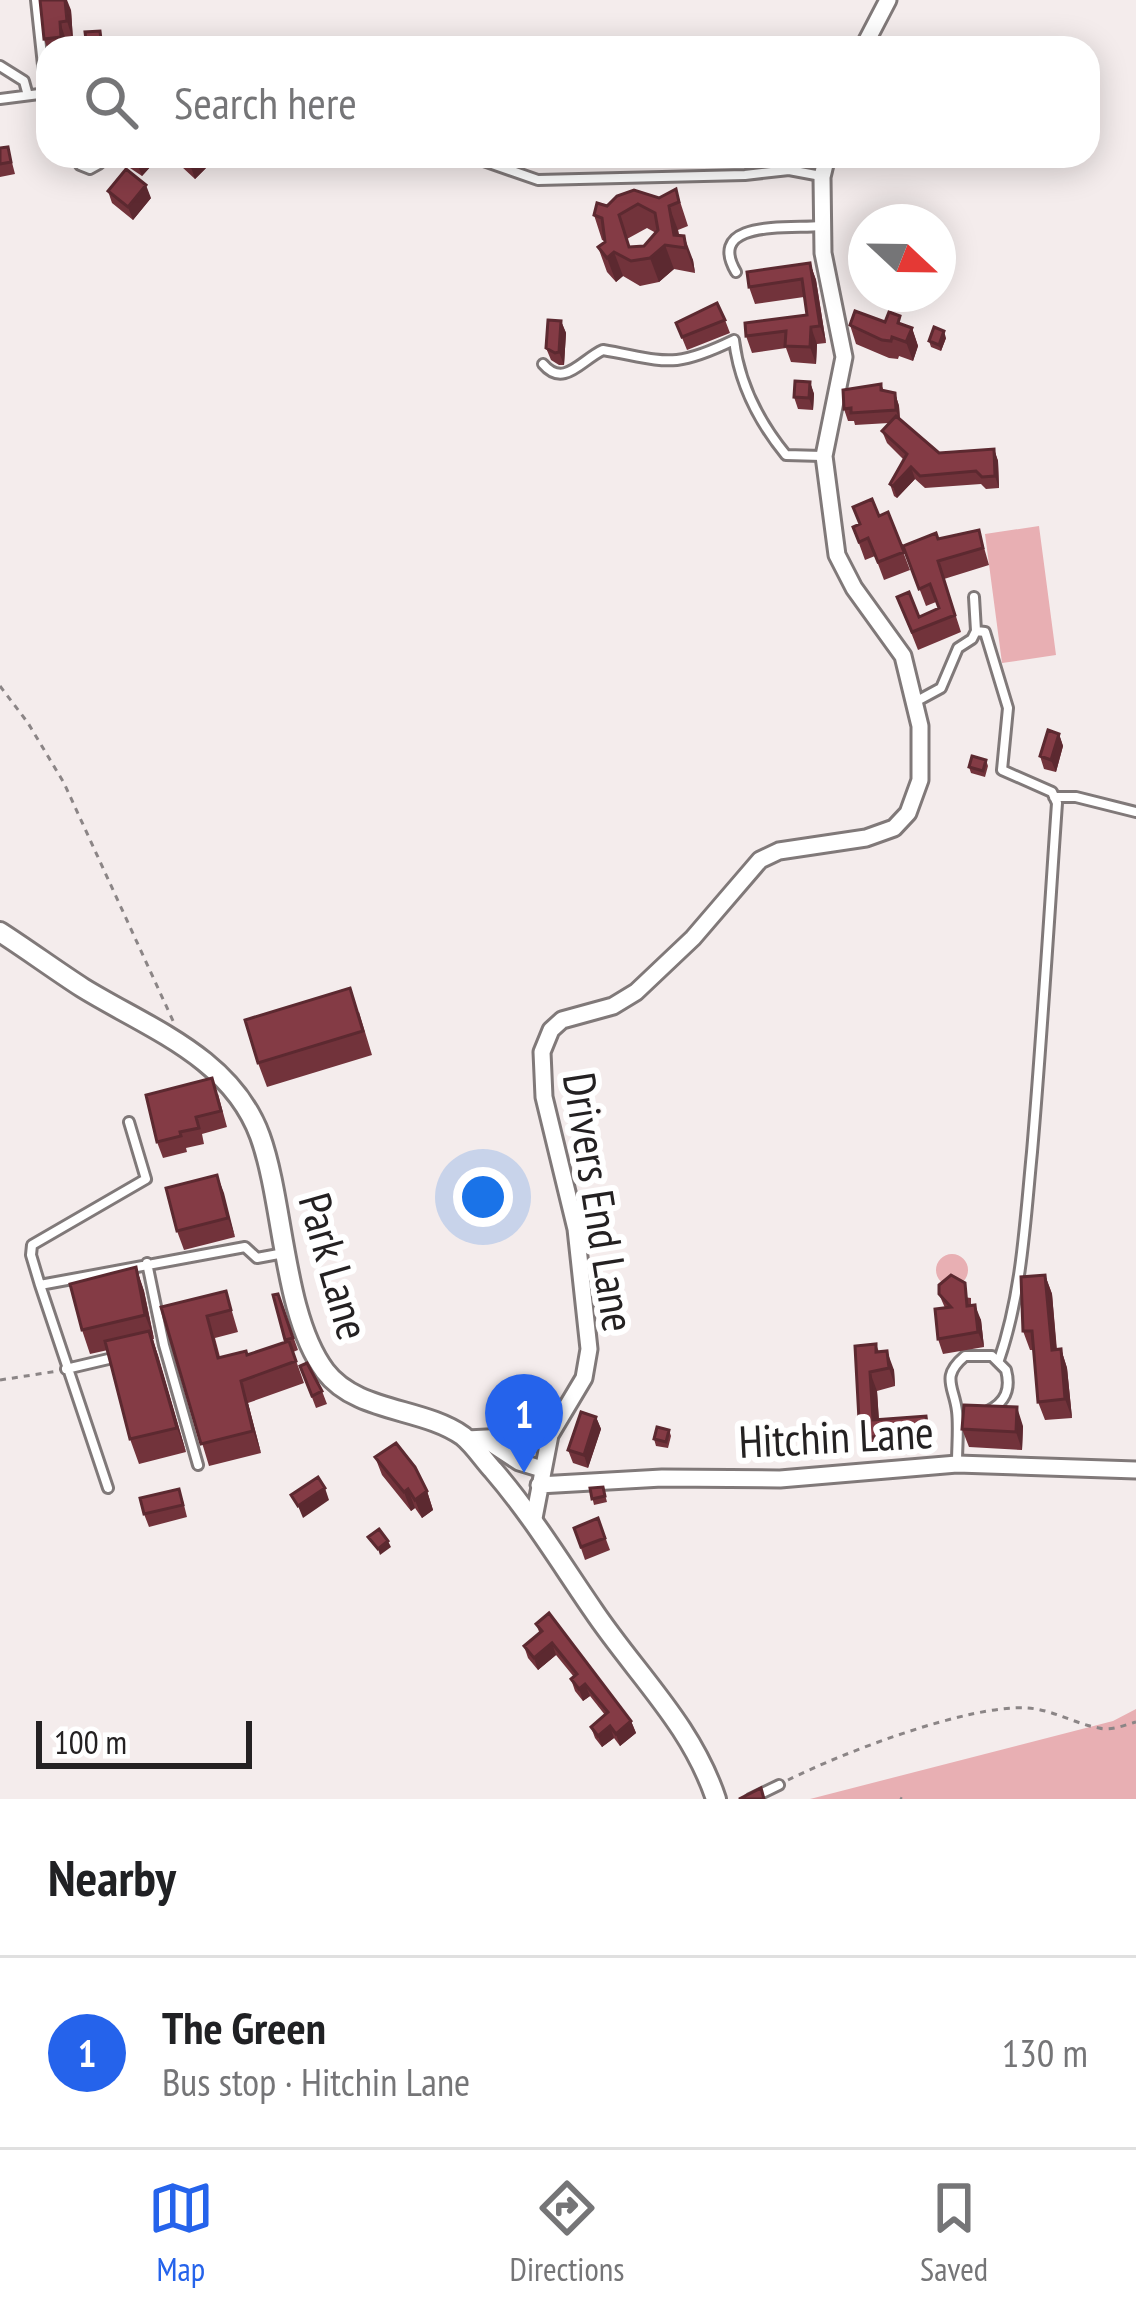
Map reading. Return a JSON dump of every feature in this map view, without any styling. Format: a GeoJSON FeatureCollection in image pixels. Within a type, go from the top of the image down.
{"type":"FeatureCollection","features":[{"type":"Feature","properties":{"kind":"street"},"geometry":{"type":"LineString","coordinates":[[869,36],[888,0]]}},
{"type":"Feature","properties":{"kind":"street","name":"Drivers End Lane"},"geometry":{"type":"LineString","coordinates":[[556,1422],[584,1378],[589,1349],[577,1229],[542,1078],[546,1039],[562,1021],[613,1006],[636,992],[770,854],[796,846],[866,838],[902,821],[916,792],[922,763],[916,702],[903,656],[836,555],[824,456],[844,357],[827,287],[824,168]]}},
{"type":"Feature","properties":{"kind":"street","name":"Park Lane"},"geometry":{"type":"LineString","coordinates":[[0,932],[83,988],[171,1036],[224,1079],[251,1117],[265,1153],[308,1338],[324,1369],[336,1382],[381,1405],[475,1439],[534,1518],[594,1613],[694,1747],[716,1799]]}},
{"type":"Feature","properties":{"kind":"street"},"geometry":{"type":"LineString","coordinates":[[475,1439],[556,1422],[534,1518]]}},
{"type":"Feature","properties":{"kind":"street"},"geometry":{"type":"LineString","coordinates":[[475,1439],[541,1477]]}},
{"type":"Feature","properties":{"kind":"street"},"geometry":{"type":"LineString","coordinates":[[502,1480],[519,1462]]}},
{"type":"Feature","properties":{"kind":"street","name":"Hitchin Lane"},"geometry":{"type":"LineString","coordinates":[[541,1477],[780,1479],[957,1464],[1136,1470]]}},
{"type":"Feature","properties":{"kind":"lane"},"geometry":{"type":"LineString","coordinates":[[37,0],[41,36]]}},
{"type":"Feature","properties":{"kind":"lane"},"geometry":{"type":"LineString","coordinates":[[0,66],[24,80],[27,93]]}},
{"type":"Feature","properties":{"kind":"lane"},"geometry":{"type":"LineString","coordinates":[[0,99],[36,93]]}},
{"type":"Feature","properties":{"kind":"lane"},"geometry":{"type":"LineString","coordinates":[[504,168],[538,180],[745,176],[789,170],[822,177]]}},
{"type":"Feature","properties":{"kind":"lane"},"geometry":{"type":"LineString","coordinates":[[736,272],[730,253],[732,241],[742,232],[822,226]]}},
{"type":"Feature","properties":{"kind":"lane"},"geometry":{"type":"LineString","coordinates":[[544,364],[550,372],[567,374],[603,350],[643,360],[684,362],[734,340],[741,381],[775,441],[786,454],[824,456]]}},
{"type":"Feature","properties":{"kind":"lane"},"geometry":{"type":"LineString","coordinates":[[916,702],[945,683],[958,648],[973,639],[974,597]]}},
{"type":"Feature","properties":{"kind":"lane"},"geometry":{"type":"LineString","coordinates":[[976,631],[985,632],[992,644],[1008,708],[1002,770],[1041,786],[1054,797],[1076,797],[1136,812]]}},
{"type":"Feature","properties":{"kind":"lane"},"geometry":{"type":"LineString","coordinates":[[957,1409],[986,1412],[1003,1401],[1009,1382],[999,1360],[1016,1303],[1025,1224],[1046,998],[1054,797]]}},
{"type":"Feature","properties":{"kind":"lane"},"geometry":{"type":"LineString","coordinates":[[108,1489],[31,1255],[32,1245],[146,1179],[129,1122]]}},
{"type":"Feature","properties":{"kind":"lane"},"geometry":{"type":"LineString","coordinates":[[40,1285],[244,1247],[256,1258],[285,1253]]}},
{"type":"Feature","properties":{"kind":"lane"},"geometry":{"type":"LineString","coordinates":[[147,1262],[197,1465]]}},
{"type":"Feature","properties":{"kind":"lane"},"geometry":{"type":"LineString","coordinates":[[145,1350],[164,1345]]}},
{"type":"Feature","properties":{"kind":"lane"},"geometry":{"type":"LineString","coordinates":[[957,1464],[957,1409],[950,1395],[950,1378],[956,1364],[977,1353],[999,1360]]}},
{"type":"Feature","properties":{"kind":"lane"},"geometry":{"type":"LineString","coordinates":[[66,1369],[125,1354]]}},
{"type":"Feature","properties":{"kind":"lane"},"geometry":{"type":"LineString","coordinates":[[751,1799],[778,1785]]}},
{"type":"Feature","properties":{"kind":"path"},"geometry":{"type":"LineString","coordinates":[[0,686],[64,783],[175,1021],[171,1036]]}},
{"type":"Feature","properties":{"kind":"path"},"geometry":{"type":"LineString","coordinates":[[0,1380],[66,1369]]}},
{"type":"Feature","properties":{"kind":"path"},"geometry":{"type":"LineString","coordinates":[[778,1785],[862,1747],[994,1710],[1051,1712],[1098,1728],[1136,1722]]}},
{"type":"Feature","properties":{"kind":"shaded area"},"geometry":{"type":"Polygon","coordinates":[[[1039,526],[1056,655],[1002,663],[985,534],[1039,526]]]}},
{"type":"Feature","properties":{"kind":"shaded area"},"geometry":{"type":"Polygon","coordinates":[[[952,1254],[963,1259],[968,1270],[963,1281],[952,1286],[941,1281],[936,1270],[941,1259],[952,1254]]]}},
{"type":"Feature","properties":{"kind":"shaded area"},"geometry":{"type":"Polygon","coordinates":[[[1136,1709],[1136,1799],[810,1799],[1113,1721],[1136,1709]]]}},
{"type":"Feature","properties":{"kind":"building"},"geometry":{"type":"Polygon","coordinates":[[[40,0],[65,0],[67,21],[60,22],[61,36],[44,36],[40,0]]]}},
{"type":"Feature","properties":{"kind":"building"},"geometry":{"type":"Polygon","coordinates":[[[8,147],[11,162],[0,164],[0,148],[8,147]]]}},
{"type":"Feature","properties":{"kind":"building"},"geometry":{"type":"Polygon","coordinates":[[[126,169],[146,185],[128,207],[108,191],[126,169]]]}},
{"type":"Feature","properties":{"kind":"building"},"geometry":{"type":"Polygon","coordinates":[[[676,189],[679,202],[669,206],[674,235],[684,236],[686,248],[665,245],[650,258],[631,261],[614,252],[607,258],[598,247],[605,242],[602,218],[594,215],[597,203],[607,206],[634,190],[659,198],[676,189]],[[638,204],[619,215],[629,247],[644,246],[658,230],[655,213],[638,204]]]}},
{"type":"Feature","properties":{"kind":"building"},"geometry":{"type":"Polygon","coordinates":[[[810,263],[820,326],[811,327],[810,347],[785,346],[786,331],[746,336],[745,323],[807,315],[802,279],[749,287],[747,272],[810,263]]]}},
{"type":"Feature","properties":{"kind":"building"},"geometry":{"type":"Polygon","coordinates":[[[717,303],[725,320],[682,337],[676,323],[717,303]]]}},
{"type":"Feature","properties":{"kind":"building"},"geometry":{"type":"Polygon","coordinates":[[[855,312],[885,322],[889,312],[900,316],[898,323],[912,328],[906,342],[892,337],[882,340],[850,325],[855,312]]]}},
{"type":"Feature","properties":{"kind":"building"},"geometry":{"type":"Polygon","coordinates":[[[548,320],[561,321],[559,352],[546,348],[548,320]]]}},
{"type":"Feature","properties":{"kind":"building"},"geometry":{"type":"Polygon","coordinates":[[[934,327],[944,331],[939,345],[929,341],[934,327]]]}},
{"type":"Feature","properties":{"kind":"building"},"geometry":{"type":"Polygon","coordinates":[[[795,381],[810,382],[809,398],[794,397],[795,381]]]}},
{"type":"Feature","properties":{"kind":"building"},"geometry":{"type":"Polygon","coordinates":[[[881,384],[881,390],[895,393],[896,410],[851,413],[851,408],[844,409],[843,390],[881,384]]]}},
{"type":"Feature","properties":{"kind":"building"},"geometry":{"type":"Polygon","coordinates":[[[896,416],[939,453],[994,449],[995,476],[982,477],[976,471],[920,476],[911,467],[893,486],[907,454],[882,431],[896,416]]]}},
{"type":"Feature","properties":{"kind":"building"},"geometry":{"type":"Polygon","coordinates":[[[872,499],[879,516],[888,512],[904,552],[878,562],[868,538],[859,542],[853,527],[860,524],[853,507],[872,499]]]}},
{"type":"Feature","properties":{"kind":"building"},"geometry":{"type":"Polygon","coordinates":[[[979,530],[983,548],[938,561],[955,615],[912,632],[897,597],[909,592],[919,617],[939,608],[930,584],[919,589],[903,546],[936,533],[938,539],[979,530]]]}},
{"type":"Feature","properties":{"kind":"building"},"geometry":{"type":"Polygon","coordinates":[[[1048,730],[1059,734],[1051,760],[1040,756],[1048,730]]]}},
{"type":"Feature","properties":{"kind":"building"},"geometry":{"type":"Polygon","coordinates":[[[972,756],[986,760],[983,771],[969,767],[972,756]]]}},
{"type":"Feature","properties":{"kind":"building"},"geometry":{"type":"Polygon","coordinates":[[[350,988],[363,1031],[258,1063],[245,1020],[350,988]]]}},
{"type":"Feature","properties":{"kind":"building"},"geometry":{"type":"Polygon","coordinates":[[[212,1078],[221,1111],[196,1117],[199,1128],[157,1142],[146,1095],[212,1078]]]}},
{"type":"Feature","properties":{"kind":"building"},"geometry":{"type":"Polygon","coordinates":[[[217,1175],[228,1218],[177,1231],[166,1188],[217,1175]]]}},
{"type":"Feature","properties":{"kind":"building"},"geometry":{"type":"Polygon","coordinates":[[[136,1267],[145,1315],[82,1330],[70,1284],[136,1267]]]}},
{"type":"Feature","properties":{"kind":"building"},"geometry":{"type":"Polygon","coordinates":[[[951,1275],[965,1283],[967,1306],[975,1305],[978,1332],[938,1339],[935,1309],[951,1307],[939,1294],[939,1285],[951,1275]]]}},
{"type":"Feature","properties":{"kind":"building"},"geometry":{"type":"Polygon","coordinates":[[[1045,1275],[1052,1350],[1061,1349],[1065,1399],[1038,1402],[1032,1331],[1023,1331],[1021,1277],[1045,1275]]]}},
{"type":"Feature","properties":{"kind":"building"},"geometry":{"type":"Polygon","coordinates":[[[226,1291],[231,1310],[207,1316],[218,1358],[246,1351],[247,1355],[289,1341],[296,1361],[241,1381],[253,1431],[201,1444],[161,1307],[226,1291]]]}},
{"type":"Feature","properties":{"kind":"building"},"geometry":{"type":"Polygon","coordinates":[[[278,1294],[293,1338],[285,1340],[273,1295],[278,1294]]]}},
{"type":"Feature","properties":{"kind":"building"},"geometry":{"type":"Polygon","coordinates":[[[149,1331],[177,1428],[130,1439],[105,1341],[149,1331]]]}},
{"type":"Feature","properties":{"kind":"building"},"geometry":{"type":"Polygon","coordinates":[[[876,1344],[876,1352],[887,1351],[889,1368],[870,1372],[873,1420],[926,1416],[928,1432],[860,1438],[855,1346],[876,1344]]]}},
{"type":"Feature","properties":{"kind":"building"},"geometry":{"type":"Polygon","coordinates":[[[307,1363],[322,1391],[312,1396],[300,1366],[307,1363]]]}},
{"type":"Feature","properties":{"kind":"building"},"geometry":{"type":"Polygon","coordinates":[[[964,1405],[1017,1407],[1016,1432],[962,1429],[964,1405]]]}},
{"type":"Feature","properties":{"kind":"building"},"geometry":{"type":"Polygon","coordinates":[[[581,1412],[596,1417],[584,1455],[568,1450],[581,1412]]]}},
{"type":"Feature","properties":{"kind":"building"},"geometry":{"type":"Polygon","coordinates":[[[657,1427],[669,1430],[666,1442],[654,1439],[657,1427]]]}},
{"type":"Feature","properties":{"kind":"building"},"geometry":{"type":"Polygon","coordinates":[[[396,1443],[427,1491],[415,1500],[375,1457],[396,1443]]]}},
{"type":"Feature","properties":{"kind":"building"},"geometry":{"type":"Polygon","coordinates":[[[318,1477],[325,1488],[298,1506],[291,1495],[318,1477]]]}},
{"type":"Feature","properties":{"kind":"building"},"geometry":{"type":"Polygon","coordinates":[[[603,1487],[605,1496],[592,1499],[590,1488],[603,1487]]]}},
{"type":"Feature","properties":{"kind":"building"},"geometry":{"type":"Polygon","coordinates":[[[179,1489],[183,1505],[144,1514],[140,1498],[179,1489]]]}},
{"type":"Feature","properties":{"kind":"building"},"geometry":{"type":"Polygon","coordinates":[[[598,1518],[605,1538],[581,1547],[574,1528],[598,1518]]]}},
{"type":"Feature","properties":{"kind":"building"},"geometry":{"type":"Polygon","coordinates":[[[379,1529],[388,1541],[378,1549],[368,1537],[379,1529]]]}},
{"type":"Feature","properties":{"kind":"building"},"geometry":{"type":"Polygon","coordinates":[[[549,1613],[631,1721],[616,1734],[610,1726],[598,1736],[591,1727],[608,1712],[585,1684],[579,1689],[571,1679],[577,1674],[552,1643],[534,1658],[524,1646],[542,1631],[536,1624],[549,1613]]]}},
{"type":"Feature","properties":{"kind":"building"},"geometry":{"type":"Polygon","coordinates":[[[761,1788],[764,1799],[739,1799],[761,1788]]]}},
{"type":"Feature","properties":{"kind":"place","name":"The Green"},"geometry":{"type":"Point","coordinates":[524,1473]}}]}
